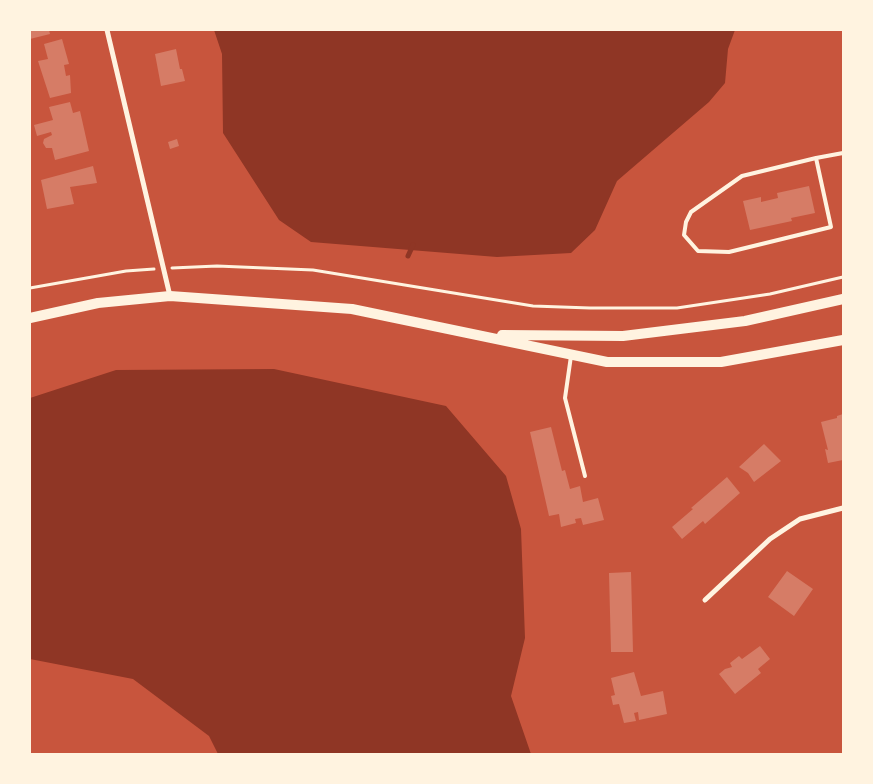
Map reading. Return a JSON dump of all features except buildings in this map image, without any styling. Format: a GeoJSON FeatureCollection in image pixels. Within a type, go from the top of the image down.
{"type":"FeatureCollection","features":[{"type":"Feature","properties":{"kind":"main road"},"geometry":{"type":"LineString","coordinates":[[30,318],[98,304],[170,296],[352,309],[480,334],[607,362],[721,362],[843,340]]}},
{"type":"Feature","properties":{"kind":"main road"},"geometry":{"type":"LineString","coordinates":[[480,334],[623,336],[745,321],[843,298]]}},
{"type":"Feature","properties":{"kind":"street"},"geometry":{"type":"LineString","coordinates":[[107,30],[170,296]]}},
{"type":"Feature","properties":{"kind":"street"},"geometry":{"type":"LineString","coordinates":[[705,600],[770,539],[800,519],[843,508]]}},
{"type":"Feature","properties":{"kind":"lane"},"geometry":{"type":"LineString","coordinates":[[816,158],[831,227],[729,252],[698,251],[684,235],[686,222],[691,212],[742,176],[816,158],[843,153]]}},
{"type":"Feature","properties":{"kind":"lane"},"geometry":{"type":"LineString","coordinates":[[572,354],[565,398],[585,476]]}},
{"type":"Feature","properties":{"kind":"path"},"geometry":{"type":"LineString","coordinates":[[30,288],[126,271],[217,266],[313,270],[532,306],[677,308],[770,294],[843,277]]}},
{"type":"Feature","properties":{"kind":"shaded area"},"geometry":{"type":"Polygon","coordinates":[[[214,30],[735,30],[728,49],[725,83],[709,102],[617,181],[595,230],[571,253],[497,257],[311,242],[279,220],[223,133],[222,54],[214,30]]]}},
{"type":"Feature","properties":{"kind":"shaded area"},"geometry":{"type":"Polygon","coordinates":[[[274,369],[446,406],[506,476],[521,529],[525,638],[511,696],[531,754],[218,754],[209,736],[133,679],[30,659],[30,398],[116,370],[274,369]]]}},
{"type":"Feature","properties":{"kind":"waterway"},"geometry":{"type":"LineString","coordinates":[[408,256],[413,245]]}}]}
